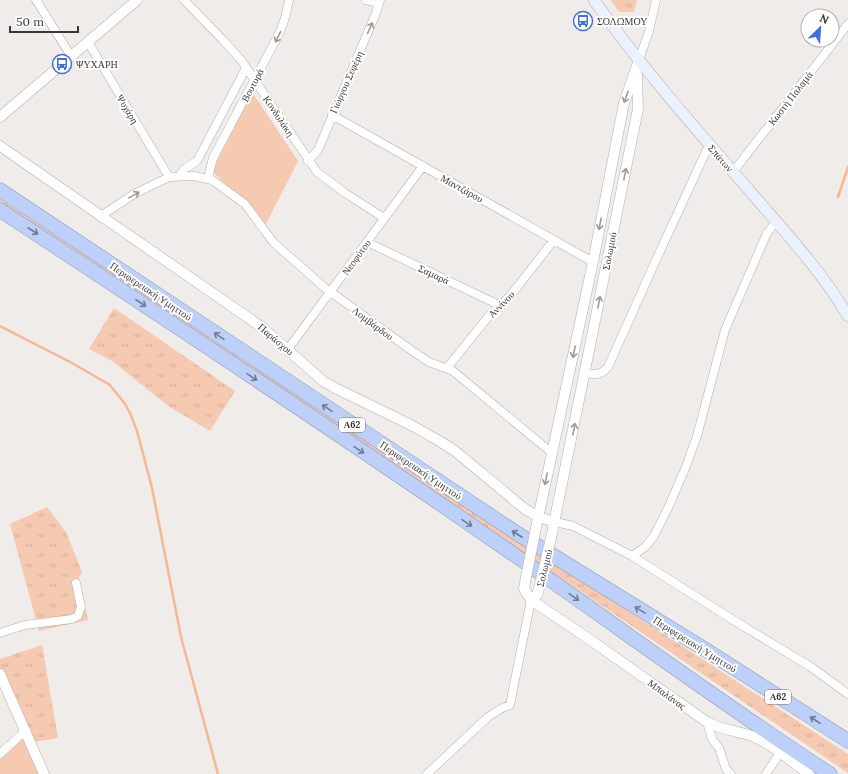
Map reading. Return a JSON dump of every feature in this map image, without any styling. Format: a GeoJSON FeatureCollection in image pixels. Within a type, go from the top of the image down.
{"type":"FeatureCollection","features":[{"type":"Feature","properties":{"kind":"highway","name":"Περιφερειακή Υμηττού"},"geometry":{"type":"LineString","coordinates":[[0,190],[512,530],[709,652],[848,741]]}},
{"type":"Feature","properties":{"kind":"highway","name":"Περιφερειακή Υμηττού"},"geometry":{"type":"LineString","coordinates":[[0,210],[185,331],[504,548],[712,695],[830,774]]}},
{"type":"Feature","properties":{"kind":"main road","name":"Σπάτων"},"geometry":{"type":"LineString","coordinates":[[594,0],[638,65],[776,222],[838,299],[848,316]]}},
{"type":"Feature","properties":{"kind":"street"},"geometry":{"type":"LineString","coordinates":[[36,0],[71,56]]}},
{"type":"Feature","properties":{"kind":"street"},"geometry":{"type":"LineString","coordinates":[[0,117],[137,0]]}},
{"type":"Feature","properties":{"kind":"street","name":"Κονδυλάκη"},"geometry":{"type":"LineString","coordinates":[[184,0],[222,39],[246,68],[308,161],[320,176],[384,218]]}},
{"type":"Feature","properties":{"kind":"street","name":"Βουτυρά"},"geometry":{"type":"LineString","coordinates":[[208,178],[213,158],[280,32],[289,0]]}},
{"type":"Feature","properties":{"kind":"street"},"geometry":{"type":"LineString","coordinates":[[366,0],[380,2]]}},
{"type":"Feature","properties":{"kind":"street"},"geometry":{"type":"LineString","coordinates":[[638,65],[649,32],[656,0]]}},
{"type":"Feature","properties":{"kind":"street","name":"Γιώργου Σεφέρη"},"geometry":{"type":"LineString","coordinates":[[308,161],[318,150],[380,2]]}},
{"type":"Feature","properties":{"kind":"street","name":"Κωστή Παλαμά"},"geometry":{"type":"LineString","coordinates":[[733,172],[848,24]]}},
{"type":"Feature","properties":{"kind":"street","name":"Ψυχάρη"},"geometry":{"type":"LineString","coordinates":[[88,42],[169,177]]}},
{"type":"Feature","properties":{"kind":"street","name":"Σολωμού"},"geometry":{"type":"LineString","coordinates":[[638,65],[638,109],[554,526],[537,595],[531,600],[524,589],[537,520],[593,262],[624,103],[638,65]]}},
{"type":"Feature","properties":{"kind":"street","name":"Βουτυρά"},"geometry":{"type":"LineString","coordinates":[[179,176],[184,169],[196,161],[246,68]]}},
{"type":"Feature","properties":{"kind":"street","name":"Μαντζάρου"},"geometry":{"type":"LineString","coordinates":[[332,115],[593,262]]}},
{"type":"Feature","properties":{"kind":"street"},"geometry":{"type":"LineString","coordinates":[[585,373],[597,375],[608,367],[709,145]]}},
{"type":"Feature","properties":{"kind":"street","name":"Παράσχου"},"geometry":{"type":"LineString","coordinates":[[0,146],[263,328],[318,377],[335,388],[411,425],[455,451],[537,520],[554,526]]}},
{"type":"Feature","properties":{"kind":"street"},"geometry":{"type":"LineString","coordinates":[[196,161],[210,168]]}},
{"type":"Feature","properties":{"kind":"street","name":"Νεοφύτου"},"geometry":{"type":"LineString","coordinates":[[288,349],[423,166]]}},
{"type":"Feature","properties":{"kind":"street"},"geometry":{"type":"LineString","coordinates":[[101,216],[134,194],[169,177],[179,176],[208,178]]}},
{"type":"Feature","properties":{"kind":"street","name":"Λομβάρδου"},"geometry":{"type":"LineString","coordinates":[[208,178],[215,181],[240,200],[251,212],[273,242],[331,292],[400,343],[429,362],[447,368],[458,374],[552,453]]}},
{"type":"Feature","properties":{"kind":"street"},"geometry":{"type":"LineString","coordinates":[[632,556],[645,547],[654,536],[682,475],[697,436],[725,330],[767,233],[776,222]]}},
{"type":"Feature","properties":{"kind":"street","name":"Αννίνου"},"geometry":{"type":"LineString","coordinates":[[447,368],[488,317],[510,296],[554,240]]}},
{"type":"Feature","properties":{"kind":"street","name":"Σαμαρά"},"geometry":{"type":"LineString","coordinates":[[367,242],[501,306]]}},
{"type":"Feature","properties":{"kind":"street"},"geometry":{"type":"LineString","coordinates":[[554,526],[573,526],[632,556],[731,619],[811,667],[848,694]]}},
{"type":"Feature","properties":{"kind":"street"},"geometry":{"type":"LineString","coordinates":[[0,633],[20,626],[72,619],[78,616],[81,607],[76,583]]}},
{"type":"Feature","properties":{"kind":"street"},"geometry":{"type":"LineString","coordinates":[[427,774],[488,717],[510,705],[531,600]]}},
{"type":"Feature","properties":{"kind":"street","name":"Μπαλάνας"},"geometry":{"type":"LineString","coordinates":[[531,600],[621,660],[707,722],[717,727],[752,736],[780,753],[809,774]]}},
{"type":"Feature","properties":{"kind":"street"},"geometry":{"type":"LineString","coordinates":[[0,674],[26,730],[44,774]]}},
{"type":"Feature","properties":{"kind":"street"},"geometry":{"type":"LineString","coordinates":[[707,722],[712,739],[720,748],[726,769],[731,774]]}},
{"type":"Feature","properties":{"kind":"street"},"geometry":{"type":"LineString","coordinates":[[0,754],[26,730]]}},
{"type":"Feature","properties":{"kind":"street"},"geometry":{"type":"LineString","coordinates":[[766,774],[780,753]]}},
{"type":"Feature","properties":{"kind":"green space"},"geometry":{"type":"Polygon","coordinates":[[[611,0],[637,0],[634,12],[619,12],[611,0]]]}},
{"type":"Feature","properties":{"kind":"green space"},"geometry":{"type":"Polygon","coordinates":[[[252,92],[298,161],[266,224],[212,171],[252,92]]]}},
{"type":"Feature","properties":{"kind":"green space"},"geometry":{"type":"Polygon","coordinates":[[[0,197],[556,564],[848,754],[848,773],[495,533],[0,203],[0,197]]]}},
{"type":"Feature","properties":{"kind":"green space"},"geometry":{"type":"Polygon","coordinates":[[[114,308],[235,391],[210,431],[168,406],[112,361],[89,349],[114,308]]]}},
{"type":"Feature","properties":{"kind":"green space"},"geometry":{"type":"Polygon","coordinates":[[[47,507],[66,532],[82,572],[79,577],[88,620],[39,631],[10,524],[47,507]]]}},
{"type":"Feature","properties":{"kind":"green space"},"geometry":{"type":"Polygon","coordinates":[[[42,645],[58,738],[33,742],[0,668],[0,659],[42,645]]]}},
{"type":"Feature","properties":{"kind":"green space"},"geometry":{"type":"Polygon","coordinates":[[[24,736],[40,774],[0,774],[0,759],[24,736]]]}},
{"type":"Feature","properties":{"kind":"waterway"},"geometry":{"type":"LineString","coordinates":[[838,197],[848,167]]}},
{"type":"Feature","properties":{"kind":"waterway"},"geometry":{"type":"LineString","coordinates":[[0,326],[72,363],[110,385],[130,413],[137,431],[152,488],[181,637],[218,774]]}},
{"type":"Feature","properties":{"kind":"place","name":"ΣΟΛΩΜΟΥ"},"geometry":{"type":"Point","coordinates":[583,21]}},
{"type":"Feature","properties":{"kind":"place","name":"ΨΥΧΑΡΗ"},"geometry":{"type":"Point","coordinates":[62,64]}}]}
